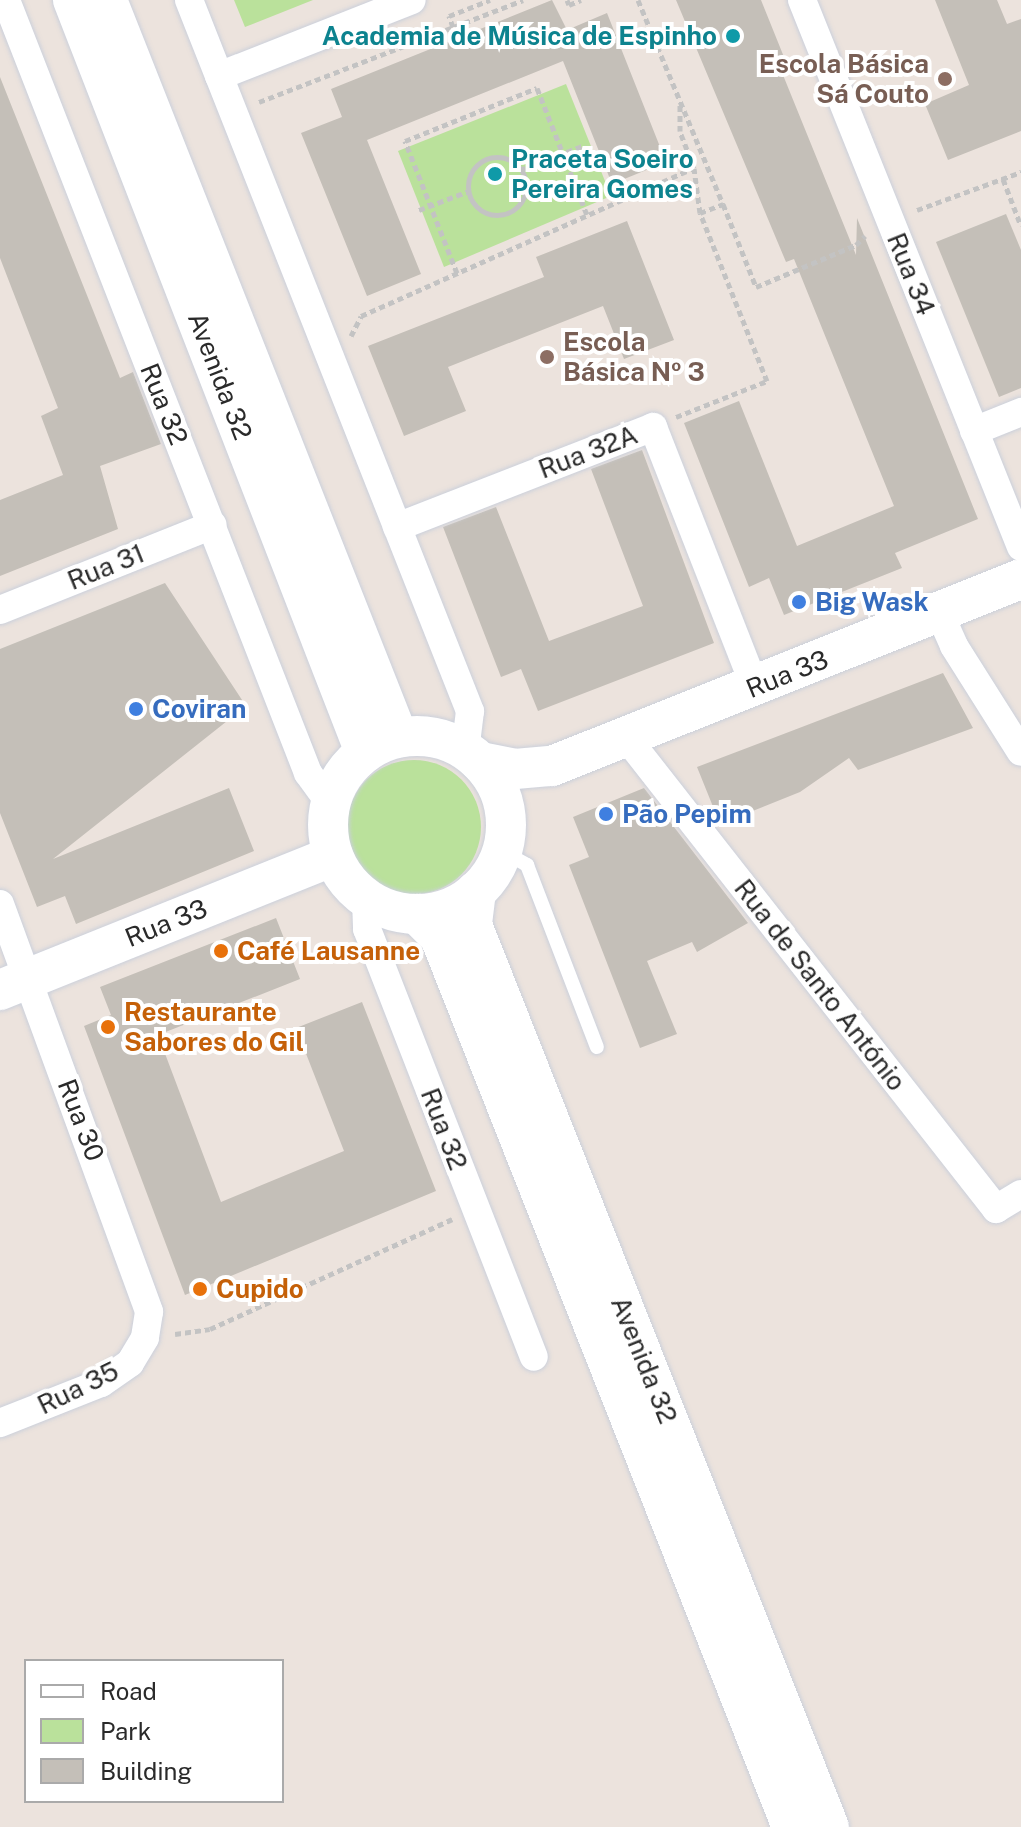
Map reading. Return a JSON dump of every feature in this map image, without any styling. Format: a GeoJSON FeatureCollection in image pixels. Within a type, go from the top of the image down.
{"type":"FeatureCollection","features":[{"type":"Feature","properties":{"kind":"main road","name":"Avenida 32"},"geometry":{"type":"LineString","coordinates":[[73,0],[381,744]]}},
{"type":"Feature","properties":{"kind":"main road","name":"Avenida 32"},"geometry":{"type":"LineString","coordinates":[[107,0],[381,744]]}},
{"type":"Feature","properties":{"kind":"main road","name":"Rua 33"},"geometry":{"type":"LineString","coordinates":[[473,756],[515,769],[552,766],[1021,579]]}},
{"type":"Feature","properties":{"kind":"main road"},"geometry":{"type":"LineString","coordinates":[[421,735],[473,756],[495,782],[504,840],[476,891],[458,903],[417,914],[391,910],[366,899],[348,882],[333,856],[327,832],[330,803],[349,766],[381,744],[421,735]]}},
{"type":"Feature","properties":{"kind":"main road","name":"Rua 33"},"geometry":{"type":"LineString","coordinates":[[504,840],[526,793],[552,766]]}},
{"type":"Feature","properties":{"kind":"main road","name":"Rua 33"},"geometry":{"type":"LineString","coordinates":[[14,985],[333,856]]}},
{"type":"Feature","properties":{"kind":"main road","name":"Avenida 32"},"geometry":{"type":"LineString","coordinates":[[476,891],[472,925],[829,1827]]}},
{"type":"Feature","properties":{"kind":"main road","name":"Avenida 32"},"geometry":{"type":"LineString","coordinates":[[417,914],[440,937],[792,1827]]}},
{"type":"Feature","properties":{"kind":"street","name":"Rua 32"},"geometry":{"type":"LineString","coordinates":[[6,0],[308,773],[330,803]]}},
{"type":"Feature","properties":{"kind":"street"},"geometry":{"type":"LineString","coordinates":[[189,0],[470,711],[473,756]]}},
{"type":"Feature","properties":{"kind":"street"},"geometry":{"type":"LineString","coordinates":[[219,76],[412,0]]}},
{"type":"Feature","properties":{"kind":"street","name":"Rua 34"},"geometry":{"type":"LineString","coordinates":[[802,0],[1021,547]]}},
{"type":"Feature","properties":{"kind":"street"},"geometry":{"type":"LineString","coordinates":[[974,431],[1021,412]]}},
{"type":"Feature","properties":{"kind":"street","name":"Rua 32A"},"geometry":{"type":"LineString","coordinates":[[397,527],[653,427],[755,687]]}},
{"type":"Feature","properties":{"kind":"street","name":"Rua 31"},"geometry":{"type":"LineString","coordinates":[[0,610],[213,525]]}},
{"type":"Feature","properties":{"kind":"street"},"geometry":{"type":"LineString","coordinates":[[939,612],[954,646],[1021,752]]}},
{"type":"Feature","properties":{"kind":"street","name":"Rua de Santo António"},"geometry":{"type":"LineString","coordinates":[[626,737],[996,1209],[1021,1194]]}},
{"type":"Feature","properties":{"kind":"street","name":"Rua 32"},"geometry":{"type":"LineString","coordinates":[[366,899],[367,929],[534,1357]]}},
{"type":"Feature","properties":{"kind":"street","name":"Rua 30"},"geometry":{"type":"LineString","coordinates":[[0,904],[14,985],[145,1292],[149,1312],[145,1338]]}},
{"type":"Feature","properties":{"kind":"street","name":"Rua 35"},"geometry":{"type":"LineString","coordinates":[[0,1423],[101,1383],[130,1363],[145,1338]]}},
{"type":"Feature","properties":{"kind":"lane"},"geometry":{"type":"LineString","coordinates":[[504,840],[527,865],[597,1047]]}},
{"type":"Feature","properties":{"kind":"path"},"geometry":{"type":"LineString","coordinates":[[453,27],[449,16],[490,0]]}},
{"type":"Feature","properties":{"kind":"path"},"geometry":{"type":"LineString","coordinates":[[234,112],[523,0]]}},
{"type":"Feature","properties":{"kind":"path"},"geometry":{"type":"LineString","coordinates":[[567,0],[569,5],[581,0]]}},
{"type":"Feature","properties":{"kind":"path"},"geometry":{"type":"LineString","coordinates":[[638,0],[756,287],[856,245],[887,213],[922,210],[1021,172]]}},
{"type":"Feature","properties":{"kind":"path"},"geometry":{"type":"LineString","coordinates":[[457,273],[405,141],[537,88],[587,215]]}},
{"type":"Feature","properties":{"kind":"path"},"geometry":{"type":"LineString","coordinates":[[653,427],[767,381],[700,213],[694,168],[680,131],[680,103]]}},
{"type":"Feature","properties":{"kind":"path"},"geometry":{"type":"LineString","coordinates":[[520,170],[585,145]]}},
{"type":"Feature","properties":{"kind":"path"},"geometry":{"type":"LineString","coordinates":[[505,159],[520,170],[524,196],[504,214],[486,213],[469,191],[472,173],[486,160],[505,159]]}},
{"type":"Feature","properties":{"kind":"path"},"geometry":{"type":"LineString","coordinates":[[347,345],[361,316],[694,168]]}},
{"type":"Feature","properties":{"kind":"path"},"geometry":{"type":"LineString","coordinates":[[1003,179],[1021,226]]}},
{"type":"Feature","properties":{"kind":"path"},"geometry":{"type":"LineString","coordinates":[[419,210],[469,191]]}},
{"type":"Feature","properties":{"kind":"path"},"geometry":{"type":"LineString","coordinates":[[700,213],[723,204]]}},
{"type":"Feature","properties":{"kind":"path"},"geometry":{"type":"LineString","coordinates":[[145,1338],[210,1329],[475,1209]]}},
{"type":"Feature","properties":{"kind":"green space"},"geometry":{"type":"Polygon","coordinates":[[[234,0],[313,0],[245,27],[234,0]]]}},
{"type":"Feature","properties":{"kind":"green space","name":"Praceta Soeiro Pereira Gomes"},"geometry":{"type":"Polygon","coordinates":[[[566,84],[611,196],[444,267],[398,151],[566,84]]]}},
{"type":"Feature","properties":{"kind":"green space"},"geometry":{"type":"Polygon","coordinates":[[[414,760],[440,765],[461,780],[476,801],[481,827],[476,853],[461,874],[440,889],[414,894],[388,889],[367,874],[352,853],[347,827],[352,801],[367,780],[388,765],[414,760]]]}},
{"type":"Feature","properties":{"kind":"building"},"geometry":{"type":"Polygon","coordinates":[[[552,0],[567,30],[607,13],[666,162],[612,184],[563,61],[367,140],[421,274],[367,296],[301,133],[342,117],[331,89],[552,0]]]}},
{"type":"Feature","properties":{"kind":"building"},"geometry":{"type":"Polygon","coordinates":[[[676,0],[761,0],[790,72],[783,75],[856,255],[857,218],[978,519],[895,553],[902,568],[784,615],[769,578],[749,587],[684,423],[739,401],[797,546],[894,506],[794,259],[786,262],[676,0]]]}},
{"type":"Feature","properties":{"kind":"building"},"geometry":{"type":"Polygon","coordinates":[[[935,0],[997,0],[1007,24],[1021,19],[1021,131],[948,160],[925,104],[969,85],[935,0]]]}},
{"type":"Feature","properties":{"kind":"building"},"geometry":{"type":"Polygon","coordinates":[[[0,77],[120,378],[133,372],[161,444],[100,466],[118,529],[0,576],[0,500],[63,475],[41,416],[58,408],[0,258],[0,77]]]}},
{"type":"Feature","properties":{"kind":"building"},"geometry":{"type":"Polygon","coordinates":[[[1006,214],[1021,250],[1021,388],[999,397],[936,242],[1006,214]]]}},
{"type":"Feature","properties":{"kind":"building"},"geometry":{"type":"Polygon","coordinates":[[[627,221],[674,340],[624,359],[603,306],[448,367],[466,411],[404,436],[368,346],[544,277],[536,257],[627,221]]]}},
{"type":"Feature","properties":{"kind":"building"},"geometry":{"type":"Polygon","coordinates":[[[642,450],[714,643],[538,711],[521,669],[501,677],[443,527],[496,507],[549,641],[643,606],[591,469],[642,450]]]}},
{"type":"Feature","properties":{"kind":"building"},"geometry":{"type":"Polygon","coordinates":[[[165,583],[246,706],[53,859],[229,788],[254,851],[76,924],[65,896],[37,907],[0,813],[0,649],[165,583]]]}},
{"type":"Feature","properties":{"kind":"building"},"geometry":{"type":"Polygon","coordinates":[[[943,673],[973,728],[858,770],[849,758],[800,792],[720,824],[697,767],[943,673]]]}},
{"type":"Feature","properties":{"kind":"building"},"geometry":{"type":"Polygon","coordinates":[[[644,788],[748,923],[697,952],[692,942],[647,961],[677,1034],[640,1048],[569,865],[589,857],[573,817],[644,788]]]}},
{"type":"Feature","properties":{"kind":"building"},"geometry":{"type":"Polygon","coordinates":[[[276,918],[300,979],[158,1035],[221,1202],[344,1151],[296,1028],[362,1002],[436,1191],[185,1295],[84,1026],[111,1015],[100,987],[276,918]]]}},
{"type":"Feature","properties":{"kind":"place","name":"Academia de Música de Espinho"},"geometry":{"type":"Point","coordinates":[733,36]}},
{"type":"Feature","properties":{"kind":"place","name":"Escola Básica Sá Couto"},"geometry":{"type":"Point","coordinates":[945,79]}},
{"type":"Feature","properties":{"kind":"place","name":"Praceta Soeiro Pereira Gomes"},"geometry":{"type":"Point","coordinates":[495,174]}},
{"type":"Feature","properties":{"kind":"place","name":"Escola Básica Nº 3"},"geometry":{"type":"Point","coordinates":[547,357]}},
{"type":"Feature","properties":{"kind":"place","name":"Big Wask"},"geometry":{"type":"Point","coordinates":[799,602]}},
{"type":"Feature","properties":{"kind":"place","name":"Coviran"},"geometry":{"type":"Point","coordinates":[136,709]}},
{"type":"Feature","properties":{"kind":"place","name":"Pão Pepim"},"geometry":{"type":"Point","coordinates":[606,814]}},
{"type":"Feature","properties":{"kind":"place","name":"Café Lausanne"},"geometry":{"type":"Point","coordinates":[221,951]}},
{"type":"Feature","properties":{"kind":"place","name":"Restaurante Sabores do Gil"},"geometry":{"type":"Point","coordinates":[108,1027]}},
{"type":"Feature","properties":{"kind":"place","name":"Cupido"},"geometry":{"type":"Point","coordinates":[200,1289]}}]}
